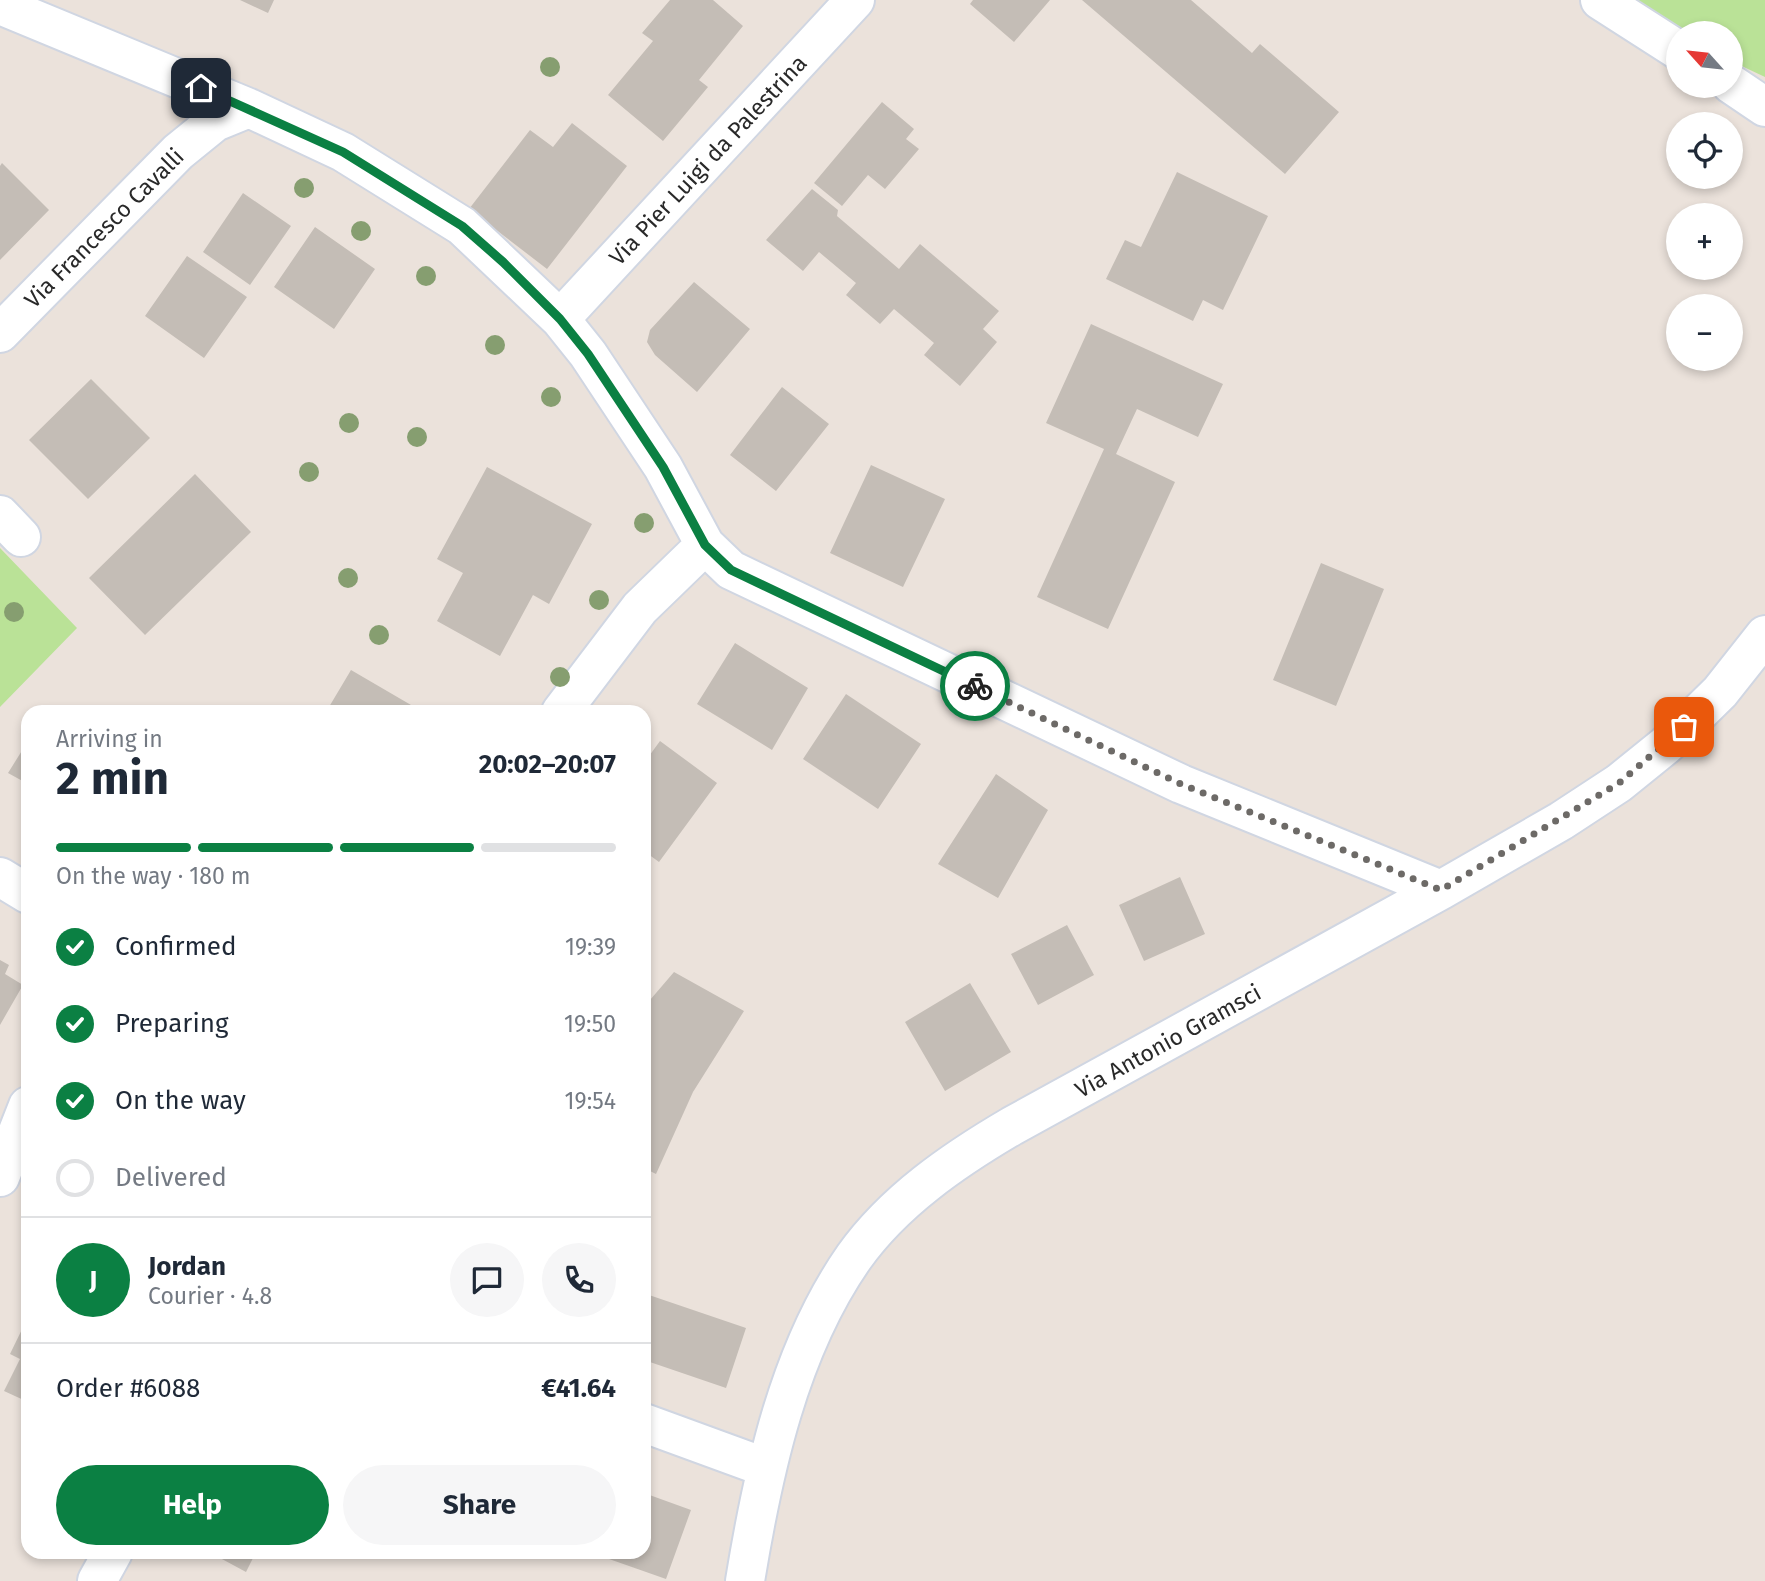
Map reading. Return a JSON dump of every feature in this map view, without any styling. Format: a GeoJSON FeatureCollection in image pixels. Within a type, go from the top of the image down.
{"type":"FeatureCollection","features":[{"type":"Feature","properties":{"kind":"street","name":"Via Pier Luigi da Palestrina"},"geometry":{"type":"LineString","coordinates":[[560,319],[855,0]]}},
{"type":"Feature","properties":{"kind":"street"},"geometry":{"type":"LineString","coordinates":[[1600,0],[1666,42]]}},
{"type":"Feature","properties":{"kind":"street"},"geometry":{"type":"LineString","coordinates":[[0,5],[249,108],[343,152],[462,226],[560,319],[588,354],[663,467],[705,545],[731,570],[1181,784],[1441,890]]}},
{"type":"Feature","properties":{"kind":"street"},"geometry":{"type":"LineString","coordinates":[[1743,88],[1765,97]]}},
{"type":"Feature","properties":{"kind":"street"},"geometry":{"type":"LineString","coordinates":[[1743,91],[1765,107]]}},
{"type":"Feature","properties":{"kind":"street","name":"Via Francesco Cavalli"},"geometry":{"type":"LineString","coordinates":[[0,333],[178,152],[215,122],[249,108]]}},
{"type":"Feature","properties":{"kind":"street"},"geometry":{"type":"LineString","coordinates":[[566,705],[640,608],[705,545]]}},
{"type":"Feature","properties":{"kind":"street","name":"Via Antonio Gramsci"},"geometry":{"type":"LineString","coordinates":[[745,1581],[767,1468],[791,1391],[827,1301],[855,1255],[929,1181],[967,1152],[1012,1126],[1441,890],[1619,783],[1666,745],[1720,692],[1765,635]]}},
{"type":"Feature","properties":{"kind":"street"},"geometry":{"type":"LineString","coordinates":[[0,877],[21,890]]}},
{"type":"Feature","properties":{"kind":"street"},"geometry":{"type":"LineString","coordinates":[[1,1170],[21,1122]]}},
{"type":"Feature","properties":{"kind":"street"},"geometry":{"type":"LineString","coordinates":[[651,1426],[767,1468]]}},
{"type":"Feature","properties":{"kind":"street"},"geometry":{"type":"LineString","coordinates":[[97,1581],[109,1559]]}},
{"type":"Feature","properties":{"kind":"green space"},"geometry":{"type":"Polygon","coordinates":[[[1627,0],[1765,0],[1765,77],[1743,67],[1743,21],[1666,21],[1666,24],[1627,0]]]}},
{"type":"Feature","properties":{"kind":"green space"},"geometry":{"type":"Polygon","coordinates":[[[0,548],[77,628],[0,707],[0,548]]]}},
{"type":"Feature","properties":{"kind":"building"},"geometry":{"type":"Polygon","coordinates":[[[240,0],[274,0],[268,13],[240,0]]]}},
{"type":"Feature","properties":{"kind":"building"},"geometry":{"type":"Polygon","coordinates":[[[670,0],[713,0],[743,26],[699,80],[708,87],[663,141],[608,95],[653,41],[642,33],[670,0]]]}},
{"type":"Feature","properties":{"kind":"building"},"geometry":{"type":"Polygon","coordinates":[[[973,0],[1050,0],[1014,42],[970,4],[973,0]]]}},
{"type":"Feature","properties":{"kind":"building"},"geometry":{"type":"Polygon","coordinates":[[[1082,0],[1191,0],[1252,53],[1260,44],[1339,112],[1285,174],[1082,0]]]}},
{"type":"Feature","properties":{"kind":"building"},"geometry":{"type":"Polygon","coordinates":[[[882,102],[914,129],[906,139],[919,149],[885,189],[868,175],[842,206],[814,183],[882,102]]]}},
{"type":"Feature","properties":{"kind":"building"},"geometry":{"type":"Polygon","coordinates":[[[572,123],[627,166],[547,269],[469,209],[530,130],[553,147],[572,123]]]}},
{"type":"Feature","properties":{"kind":"building"},"geometry":{"type":"Polygon","coordinates":[[[2,163],[49,210],[0,260],[0,166],[2,163]]]}},
{"type":"Feature","properties":{"kind":"building"},"geometry":{"type":"Polygon","coordinates":[[[1177,172],[1268,216],[1223,310],[1203,300],[1193,321],[1106,279],[1125,240],[1141,247],[1177,172]]]}},
{"type":"Feature","properties":{"kind":"building"},"geometry":{"type":"Polygon","coordinates":[[[812,189],[838,210],[837,216],[899,269],[920,244],[999,311],[983,329],[997,342],[960,386],[924,355],[934,343],[894,309],[880,324],[846,295],[856,283],[819,252],[803,271],[766,240],[812,189]]]}},
{"type":"Feature","properties":{"kind":"building"},"geometry":{"type":"Polygon","coordinates":[[[243,193],[291,226],[250,285],[203,252],[243,193]]]}},
{"type":"Feature","properties":{"kind":"building"},"geometry":{"type":"Polygon","coordinates":[[[315,227],[375,269],[334,329],[274,287],[315,227]]]}},
{"type":"Feature","properties":{"kind":"building"},"geometry":{"type":"Polygon","coordinates":[[[187,256],[247,297],[204,358],[145,316],[187,256]]]}},
{"type":"Feature","properties":{"kind":"building"},"geometry":{"type":"Polygon","coordinates":[[[694,282],[750,329],[697,392],[655,355],[647,342],[650,330],[694,282]]]}},
{"type":"Feature","properties":{"kind":"building"},"geometry":{"type":"Polygon","coordinates":[[[1091,324],[1223,384],[1198,437],[1137,409],[1116,454],[1175,482],[1108,629],[1037,597],[1104,449],[1046,423],[1091,324]]]}},
{"type":"Feature","properties":{"kind":"building"},"geometry":{"type":"Polygon","coordinates":[[[91,379],[150,438],[88,499],[29,440],[91,379]]]}},
{"type":"Feature","properties":{"kind":"building"},"geometry":{"type":"Polygon","coordinates":[[[782,387],[829,424],[776,491],[730,455],[782,387]]]}},
{"type":"Feature","properties":{"kind":"building"},"geometry":{"type":"Polygon","coordinates":[[[871,465],[945,499],[903,587],[830,553],[871,465]]]}},
{"type":"Feature","properties":{"kind":"building"},"geometry":{"type":"Polygon","coordinates":[[[487,467],[592,524],[549,604],[533,595],[500,656],[437,621],[463,573],[437,559],[487,467]]]}},
{"type":"Feature","properties":{"kind":"building"},"geometry":{"type":"Polygon","coordinates":[[[195,474],[251,532],[145,635],[89,578],[195,474]]]}},
{"type":"Feature","properties":{"kind":"building"},"geometry":{"type":"Polygon","coordinates":[[[1321,563],[1384,589],[1336,706],[1273,680],[1321,563]]]}},
{"type":"Feature","properties":{"kind":"building"},"geometry":{"type":"Polygon","coordinates":[[[735,643],[808,688],[772,750],[697,704],[735,643]]]}},
{"type":"Feature","properties":{"kind":"building"},"geometry":{"type":"Polygon","coordinates":[[[351,670],[411,705],[330,705],[351,670]]]}},
{"type":"Feature","properties":{"kind":"building"},"geometry":{"type":"Polygon","coordinates":[[[846,694],[921,744],[878,809],[803,759],[846,694]]]}},
{"type":"Feature","properties":{"kind":"building"},"geometry":{"type":"Polygon","coordinates":[[[660,741],[717,783],[659,862],[651,856],[651,753],[660,741]]]}},
{"type":"Feature","properties":{"kind":"building"},"geometry":{"type":"Polygon","coordinates":[[[21,752],[21,780],[8,773],[21,752]]]}},
{"type":"Feature","properties":{"kind":"building"},"geometry":{"type":"Polygon","coordinates":[[[996,774],[1048,810],[998,898],[938,864],[996,774]]]}},
{"type":"Feature","properties":{"kind":"building"},"geometry":{"type":"Polygon","coordinates":[[[1180,877],[1205,934],[1144,961],[1119,905],[1180,877]]]}},
{"type":"Feature","properties":{"kind":"building"},"geometry":{"type":"Polygon","coordinates":[[[1067,925],[1094,975],[1038,1005],[1011,954],[1067,925]]]}},
{"type":"Feature","properties":{"kind":"building"},"geometry":{"type":"Polygon","coordinates":[[[0,960],[9,965],[5,974],[21,984],[21,988],[0,1025],[0,960]]]}},
{"type":"Feature","properties":{"kind":"building"},"geometry":{"type":"Polygon","coordinates":[[[674,972],[744,1011],[693,1092],[656,1174],[651,1172],[651,999],[674,972]]]}},
{"type":"Feature","properties":{"kind":"building"},"geometry":{"type":"Polygon","coordinates":[[[970,983],[1011,1052],[945,1091],[905,1022],[970,983]]]}},
{"type":"Feature","properties":{"kind":"building"},"geometry":{"type":"Polygon","coordinates":[[[651,1296],[746,1328],[726,1388],[651,1362],[651,1296]]]}},
{"type":"Feature","properties":{"kind":"building"},"geometry":{"type":"Polygon","coordinates":[[[21,1331],[21,1399],[4,1391],[20,1359],[10,1354],[21,1331]]]}},
{"type":"Feature","properties":{"kind":"building"},"geometry":{"type":"Polygon","coordinates":[[[651,1496],[691,1510],[666,1579],[609,1559],[651,1559],[651,1496]]]}},
{"type":"Feature","properties":{"kind":"building"},"geometry":{"type":"Polygon","coordinates":[[[222,1559],[252,1559],[246,1572],[222,1559]]]}},
{"type":"Feature","properties":{"kind":"way so far"},"geometry":{"type":"LineString","coordinates":[[975,686],[1181,784],[1441,890],[1561,821],[1619,783],[1684,727]]}},
{"type":"Feature","properties":{"kind":"route"},"geometry":{"type":"LineString","coordinates":[[201,88],[343,152],[462,226],[503,262],[560,319],[588,354],[663,467],[705,545],[731,570],[975,686]]}}]}
